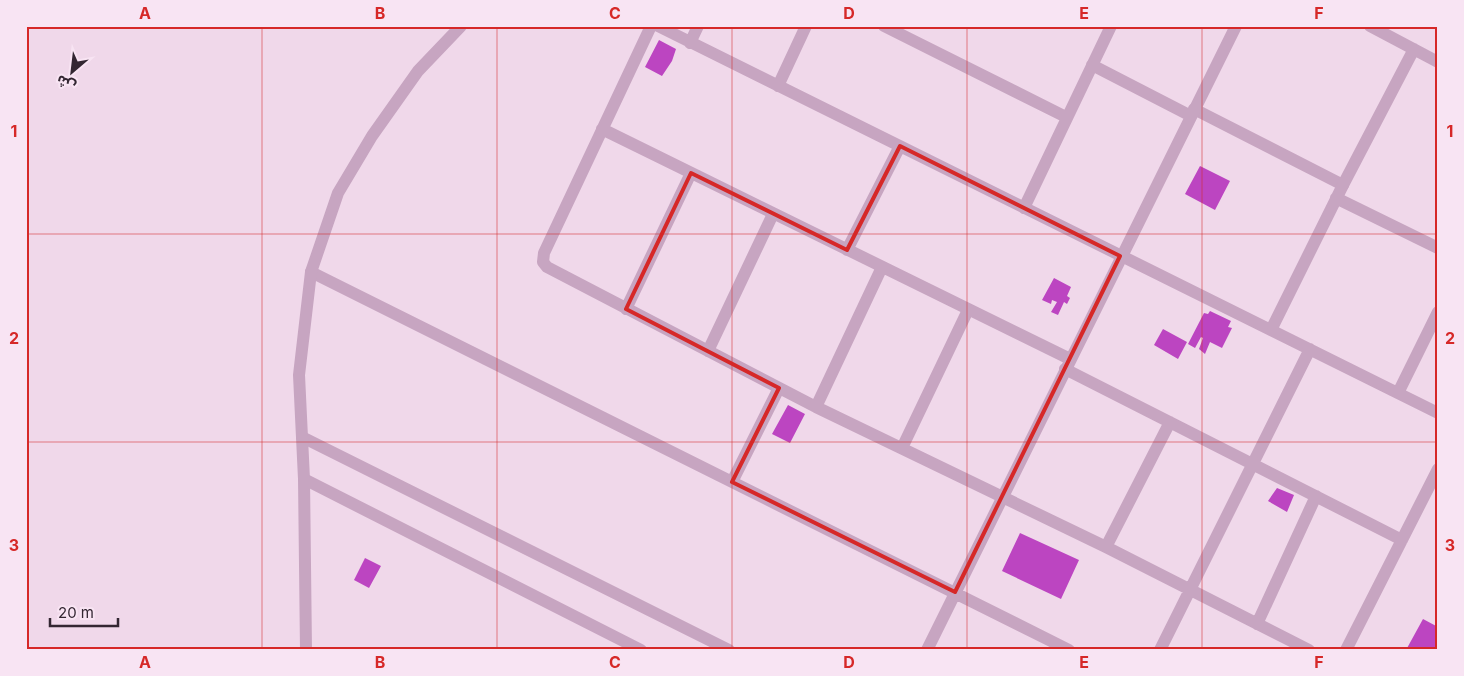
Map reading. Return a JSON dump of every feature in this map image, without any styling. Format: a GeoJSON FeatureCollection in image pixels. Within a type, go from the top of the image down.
{"type":"FeatureCollection","features":[{"type":"Feature","properties":{"kind":"street"},"geometry":{"type":"LineString","coordinates":[[306,650],[304,479],[299,375],[311,272],[338,194],[372,136],[418,71],[461,26]]}},
{"type":"Feature","properties":{"kind":"street"},"geometry":{"type":"LineString","coordinates":[[651,26],[544,254],[542,262],[554,272],[816,408],[1002,496],[1309,650]]}},
{"type":"Feature","properties":{"kind":"street"},"geometry":{"type":"LineString","coordinates":[[658,26],[1438,413]]}},
{"type":"Feature","properties":{"kind":"street"},"geometry":{"type":"LineString","coordinates":[[690,42],[698,26]]}},
{"type":"Feature","properties":{"kind":"street"},"geometry":{"type":"LineString","coordinates":[[778,86],[806,26]]}},
{"type":"Feature","properties":{"kind":"street"},"geometry":{"type":"LineString","coordinates":[[884,26],[1066,116]]}},
{"type":"Feature","properties":{"kind":"street"},"geometry":{"type":"LineString","coordinates":[[927,650],[1120,256],[1236,26]]}},
{"type":"Feature","properties":{"kind":"street"},"geometry":{"type":"LineString","coordinates":[[1370,26],[1438,62]]}},
{"type":"Feature","properties":{"kind":"street"},"geometry":{"type":"LineString","coordinates":[[1024,208],[1109,27]]}},
{"type":"Feature","properties":{"kind":"street"},"geometry":{"type":"LineString","coordinates":[[1271,330],[1336,198],[1414,49]]}},
{"type":"Feature","properties":{"kind":"street"},"geometry":{"type":"LineString","coordinates":[[1092,65],[1343,185]]}},
{"type":"Feature","properties":{"kind":"street"},"geometry":{"type":"LineString","coordinates":[[602,129],[968,310],[1170,422],[1402,540]]}},
{"type":"Feature","properties":{"kind":"street"},"geometry":{"type":"LineString","coordinates":[[847,250],[900,146]]}},
{"type":"Feature","properties":{"kind":"street"},"geometry":{"type":"LineString","coordinates":[[626,309],[691,173]]}},
{"type":"Feature","properties":{"kind":"street"},"geometry":{"type":"LineString","coordinates":[[1336,198],[1438,248]]}},
{"type":"Feature","properties":{"kind":"street"},"geometry":{"type":"LineString","coordinates":[[708,351],[773,214]]}},
{"type":"Feature","properties":{"kind":"street"},"geometry":{"type":"LineString","coordinates":[[816,408],[882,267]]}},
{"type":"Feature","properties":{"kind":"street"},"geometry":{"type":"LineString","coordinates":[[311,272],[1069,650]]}},
{"type":"Feature","properties":{"kind":"street"},"geometry":{"type":"LineString","coordinates":[[902,448],[968,310]]}},
{"type":"Feature","properties":{"kind":"street"},"geometry":{"type":"LineString","coordinates":[[1398,393],[1438,312]]}},
{"type":"Feature","properties":{"kind":"street"},"geometry":{"type":"LineString","coordinates":[[1160,650],[1310,350]]}},
{"type":"Feature","properties":{"kind":"street"},"geometry":{"type":"LineString","coordinates":[[732,482],[779,388]]}},
{"type":"Feature","properties":{"kind":"street"},"geometry":{"type":"LineString","coordinates":[[1106,548],[1170,422]]}},
{"type":"Feature","properties":{"kind":"street"},"geometry":{"type":"LineString","coordinates":[[302,437],[729,650]]}},
{"type":"Feature","properties":{"kind":"street"},"geometry":{"type":"LineString","coordinates":[[1346,650],[1438,469]]}},
{"type":"Feature","properties":{"kind":"street"},"geometry":{"type":"LineString","coordinates":[[304,479],[641,650]]}},
{"type":"Feature","properties":{"kind":"street"},"geometry":{"type":"LineString","coordinates":[[1257,624],[1316,496]]}},
{"type":"Feature","properties":{"kind":"highlighted area"},"geometry":{"type":"Polygon","coordinates":[[[900,146],[1120,256],[955,592],[732,482],[779,388],[626,309],[691,173],[847,250],[900,146]]]}},
{"type":"Feature","properties":{"kind":"building"},"geometry":{"type":"Polygon","coordinates":[[[659,40],[676,49],[672,61],[662,76],[645,67],[659,40]]]}},
{"type":"Feature","properties":{"kind":"building"},"geometry":{"type":"Polygon","coordinates":[[[1200,166],[1230,181],[1215,210],[1185,194],[1200,166]]]}},
{"type":"Feature","properties":{"kind":"building"},"geometry":{"type":"Polygon","coordinates":[[[1054,278],[1071,287],[1067,296],[1070,298],[1067,304],[1064,302],[1058,315],[1051,312],[1057,302],[1052,300],[1051,304],[1042,300],[1054,278]]]}},
{"type":"Feature","properties":{"kind":"building"},"geometry":{"type":"Polygon","coordinates":[[[1210,311],[1231,321],[1228,327],[1232,328],[1222,348],[1210,342],[1205,354],[1199,349],[1203,338],[1201,337],[1195,348],[1188,344],[1204,313],[1208,314],[1210,311]]]}},
{"type":"Feature","properties":{"kind":"building"},"geometry":{"type":"Polygon","coordinates":[[[1163,329],[1187,342],[1178,359],[1154,345],[1163,329]]]}},
{"type":"Feature","properties":{"kind":"building"},"geometry":{"type":"Polygon","coordinates":[[[788,405],[805,414],[790,443],[772,434],[788,405]]]}},
{"type":"Feature","properties":{"kind":"building"},"geometry":{"type":"Polygon","coordinates":[[[1277,488],[1294,495],[1287,512],[1268,501],[1277,488]]]}},
{"type":"Feature","properties":{"kind":"building"},"geometry":{"type":"Polygon","coordinates":[[[1020,533],[1079,560],[1061,599],[1002,571],[1020,533]]]}},
{"type":"Feature","properties":{"kind":"building"},"geometry":{"type":"Polygon","coordinates":[[[365,558],[381,566],[369,588],[354,580],[365,558]]]}},
{"type":"Feature","properties":{"kind":"building"},"geometry":{"type":"Polygon","coordinates":[[[1423,619],[1438,627],[1438,650],[1406,650],[1423,619]]]}}]}
